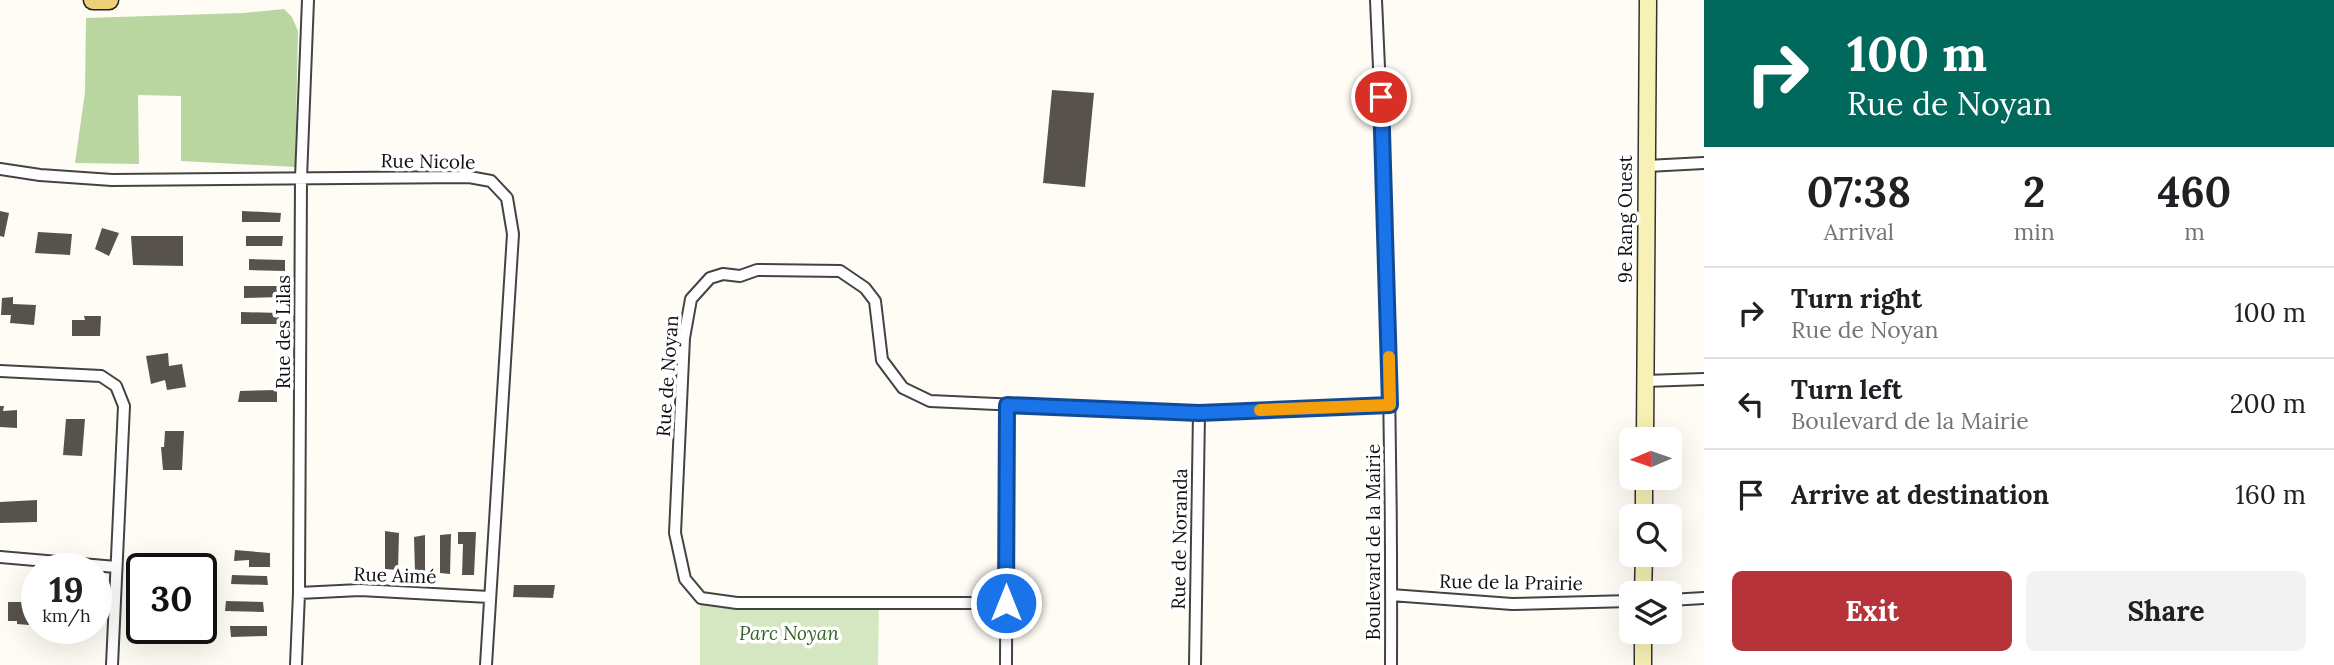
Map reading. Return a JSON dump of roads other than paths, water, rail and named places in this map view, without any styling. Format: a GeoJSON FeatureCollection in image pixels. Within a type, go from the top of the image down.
{"type":"FeatureCollection","features":[{"type":"Feature","properties":{"kind":"main road"},"geometry":{"type":"LineString","coordinates":[[93,0],[109,0]]}},
{"type":"Feature","properties":{"kind":"street","name":"Rue des Lilas"},"geometry":{"type":"LineString","coordinates":[[296,665],[299,593],[301,178],[308,0]]}},
{"type":"Feature","properties":{"kind":"street","name":"Boulevard de la Mairie"},"geometry":{"type":"LineString","coordinates":[[1376,0],[1385,170],[1390,405],[1391,665]]}},
{"type":"Feature","properties":{"kind":"street","name":"9e Rang Ouest"},"geometry":{"type":"LineString","coordinates":[[1645,427],[1648,0]]}},
{"type":"Feature","properties":{"kind":"street"},"geometry":{"type":"LineString","coordinates":[[1647,166],[1704,163]]}},
{"type":"Feature","properties":{"kind":"street","name":"Rue Nicole"},"geometry":{"type":"LineString","coordinates":[[0,169],[112,180],[469,177],[491,181],[507,198],[513,234],[486,665]]}},
{"type":"Feature","properties":{"kind":"street","name":"Rue de Noyan"},"geometry":{"type":"LineString","coordinates":[[1006,603],[737,603],[701,598],[685,579],[675,533],[684,338],[691,299],[710,278],[723,274],[740,276],[757,270],[840,271],[865,288],[874,301],[883,360],[904,388],[930,401],[1199,413],[1390,405]]}},
{"type":"Feature","properties":{"kind":"street"},"geometry":{"type":"LineString","coordinates":[[0,371],[101,376],[116,386],[124,406],[112,665]]}},
{"type":"Feature","properties":{"kind":"street"},"geometry":{"type":"LineString","coordinates":[[1645,381],[1704,379]]}},
{"type":"Feature","properties":{"kind":"street"},"geometry":{"type":"LineString","coordinates":[[1006,665],[1007,405]]}},
{"type":"Feature","properties":{"kind":"street","name":"Rue de Noranda"},"geometry":{"type":"LineString","coordinates":[[1195,665],[1199,413]]}},
{"type":"Feature","properties":{"kind":"street"},"geometry":{"type":"LineString","coordinates":[[0,557],[116,567]]}},
{"type":"Feature","properties":{"kind":"street","name":"Rue Aimé"},"geometry":{"type":"LineString","coordinates":[[299,593],[360,590],[489,597]]}},
{"type":"Feature","properties":{"kind":"street","name":"Rue de la Prairie"},"geometry":{"type":"LineString","coordinates":[[1391,595],[1512,604],[1619,601]]}},
{"type":"Feature","properties":{"kind":"street"},"geometry":{"type":"LineString","coordinates":[[1682,599],[1704,598]]}},
{"type":"Feature","properties":{"kind":"street"},"geometry":{"type":"LineString","coordinates":[[1643,644],[1643,665]]}},
{"type":"Feature","properties":{"kind":"park label","name":"Parc Noyan"},"geometry":{"type":"Point","coordinates":[789,633]}}]}
